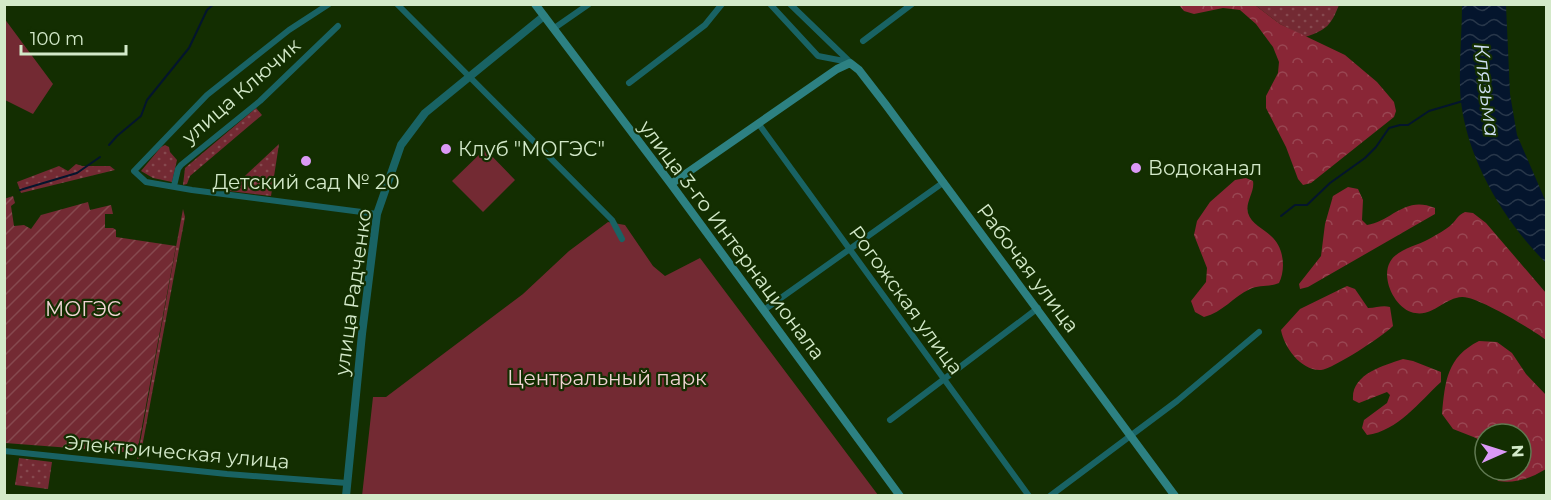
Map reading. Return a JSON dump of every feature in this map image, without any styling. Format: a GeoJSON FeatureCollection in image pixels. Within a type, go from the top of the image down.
{"type":"FeatureCollection","features":[{"type":"Feature","properties":{"kind":"main road","name":"улица 3-го Интернационала"},"geometry":{"type":"LineString","coordinates":[[535,4],[900,495]]}},
{"type":"Feature","properties":{"kind":"main road"},"geometry":{"type":"LineString","coordinates":[[671,184],[837,69],[850,63]]}},
{"type":"Feature","properties":{"kind":"main road","name":"Рабочая улица"},"geometry":{"type":"LineString","coordinates":[[850,63],[860,70],[1175,495]]}},
{"type":"Feature","properties":{"kind":"street","name":"улица Ключик"},"geometry":{"type":"LineString","coordinates":[[329,4],[289,30],[207,95],[134,171],[146,182],[377,214]]}},
{"type":"Feature","properties":{"kind":"street"},"geometry":{"type":"LineString","coordinates":[[397,4],[612,220],[622,239]]}},
{"type":"Feature","properties":{"kind":"street"},"geometry":{"type":"LineString","coordinates":[[554,29],[590,4]]}},
{"type":"Feature","properties":{"kind":"street"},"geometry":{"type":"LineString","coordinates":[[629,83],[705,25],[722,4]]}},
{"type":"Feature","properties":{"kind":"street"},"geometry":{"type":"LineString","coordinates":[[770,4],[818,56],[850,63]]}},
{"type":"Feature","properties":{"kind":"street"},"geometry":{"type":"LineString","coordinates":[[790,4],[850,63]]}},
{"type":"Feature","properties":{"kind":"street"},"geometry":{"type":"LineString","coordinates":[[863,40],[912,4]]}},
{"type":"Feature","properties":{"kind":"street","name":"улица Радченко"},"geometry":{"type":"LineString","coordinates":[[346,495],[377,214],[401,145],[425,113],[544,16]]}},
{"type":"Feature","properties":{"kind":"street","name":"улица Ключик"},"geometry":{"type":"LineString","coordinates":[[174,186],[178,169],[182,165],[260,101],[338,26]]}},
{"type":"Feature","properties":{"kind":"street","name":"Рогожская улица"},"geometry":{"type":"LineString","coordinates":[[758,123],[1029,495]]}},
{"type":"Feature","properties":{"kind":"street"},"geometry":{"type":"LineString","coordinates":[[764,310],[944,182]]}},
{"type":"Feature","properties":{"kind":"street"},"geometry":{"type":"LineString","coordinates":[[890,420],[1038,308]]}},
{"type":"Feature","properties":{"kind":"street"},"geometry":{"type":"LineString","coordinates":[[1050,495],[1177,401],[1259,332]]}},
{"type":"Feature","properties":{"kind":"street","name":"Электрическая улица"},"geometry":{"type":"LineString","coordinates":[[4,451],[195,471],[347,483]]}},
{"type":"Feature","properties":{"kind":"green space"},"geometry":{"type":"Polygon","coordinates":[[[1179,5],[1255,5],[1280,24],[1345,55],[1377,82],[1394,102],[1396,111],[1394,117],[1311,183],[1303,185],[1298,179],[1286,147],[1266,108],[1266,96],[1278,73],[1279,62],[1273,47],[1256,24],[1240,10],[1223,8],[1194,14],[1184,11],[1179,5]]]}},
{"type":"Feature","properties":{"kind":"green space"},"geometry":{"type":"Polygon","coordinates":[[[1255,5],[1339,5],[1327,26],[1305,37],[1280,24],[1255,5]]]}},
{"type":"Feature","properties":{"kind":"green space"},"geometry":{"type":"Polygon","coordinates":[[[4,18],[53,84],[33,114],[5,100],[4,18]]]}},
{"type":"Feature","properties":{"kind":"green space"},"geometry":{"type":"Polygon","coordinates":[[[256,108],[262,115],[190,176],[187,184],[183,185],[185,168],[256,108]]]}},
{"type":"Feature","properties":{"kind":"green space"},"geometry":{"type":"Polygon","coordinates":[[[279,144],[271,196],[229,191],[279,144]]]}},
{"type":"Feature","properties":{"kind":"green space"},"geometry":{"type":"Polygon","coordinates":[[[165,145],[169,147],[177,160],[172,182],[153,178],[141,171],[165,145]]]}},
{"type":"Feature","properties":{"kind":"green space"},"geometry":{"type":"Polygon","coordinates":[[[485,149],[515,180],[483,212],[452,181],[485,149]]]}},
{"type":"Feature","properties":{"kind":"green space"},"geometry":{"type":"Polygon","coordinates":[[[76,164],[110,166],[115,170],[21,193],[17,182],[59,166],[68,171],[76,164]]]}},
{"type":"Feature","properties":{"kind":"green space"},"geometry":{"type":"Polygon","coordinates":[[[1246,178],[1253,181],[1248,213],[1252,220],[1279,246],[1283,258],[1283,271],[1279,283],[1250,289],[1217,312],[1204,317],[1195,312],[1191,301],[1206,282],[1207,268],[1194,235],[1197,221],[1210,202],[1235,180],[1246,178]]]}},
{"type":"Feature","properties":{"kind":"green space"},"geometry":{"type":"Polygon","coordinates":[[[1348,187],[1358,189],[1363,200],[1362,220],[1367,225],[1415,205],[1435,208],[1435,214],[1308,287],[1300,289],[1299,284],[1321,256],[1325,224],[1333,196],[1348,187]]]}},
{"type":"Feature","properties":{"kind":"green space","name":"МОГЭС"},"geometry":{"type":"Polygon","coordinates":[[[13,196],[15,203],[11,206],[14,226],[24,225],[31,229],[41,215],[88,202],[90,210],[111,205],[113,214],[105,214],[105,228],[116,230],[116,237],[176,246],[137,453],[5,443],[4,199],[13,196]]]}},
{"type":"Feature","properties":{"kind":"green space"},"geometry":{"type":"Polygon","coordinates":[[[183,209],[185,217],[140,458],[137,459],[183,209]]]}},
{"type":"Feature","properties":{"kind":"green space"},"geometry":{"type":"Polygon","coordinates":[[[1465,212],[1473,213],[1486,223],[1546,293],[1546,340],[1505,314],[1469,298],[1455,298],[1431,311],[1418,313],[1405,309],[1395,298],[1387,276],[1393,258],[1402,251],[1444,230],[1465,212]]]}},
{"type":"Feature","properties":{"kind":"green space","name":"Центральный парк"},"geometry":{"type":"Polygon","coordinates":[[[608,222],[625,225],[653,266],[665,276],[700,258],[878,495],[362,496],[373,397],[386,397],[523,294],[569,251],[608,222]]]}},
{"type":"Feature","properties":{"kind":"green space"},"geometry":{"type":"Polygon","coordinates":[[[1347,286],[1355,289],[1368,308],[1390,307],[1393,326],[1336,364],[1321,370],[1307,367],[1290,350],[1281,330],[1300,309],[1347,286]]]}},
{"type":"Feature","properties":{"kind":"green space"},"geometry":{"type":"Polygon","coordinates":[[[1479,341],[1497,342],[1512,353],[1526,374],[1546,395],[1546,469],[1533,476],[1533,422],[1473,422],[1473,437],[1453,429],[1442,414],[1450,371],[1454,362],[1468,347],[1479,341]]]}},
{"type":"Feature","properties":{"kind":"green space"},"geometry":{"type":"Polygon","coordinates":[[[1403,359],[1441,372],[1441,382],[1398,422],[1389,428],[1367,435],[1362,428],[1364,420],[1387,403],[1390,395],[1387,392],[1359,403],[1353,400],[1357,384],[1370,372],[1403,359]]]}},
{"type":"Feature","properties":{"kind":"green space"},"geometry":{"type":"Polygon","coordinates":[[[19,458],[52,462],[48,489],[15,485],[19,458]]]}},
{"type":"Feature","properties":{"kind":"water","name":"Клязьма"},"geometry":{"type":"Polygon","coordinates":[[[1462,5],[1506,5],[1510,94],[1517,135],[1546,202],[1546,263],[1502,209],[1490,189],[1471,146],[1460,90],[1462,5]]]}},
{"type":"Feature","properties":{"kind":"waterway"},"geometry":{"type":"LineString","coordinates":[[109,145],[141,116],[147,100],[189,48],[207,10],[214,4]]}},
{"type":"Feature","properties":{"kind":"waterway"},"geometry":{"type":"LineString","coordinates":[[1281,216],[1295,205],[1307,205],[1330,183],[1365,158],[1389,128],[1408,125],[1429,111],[1463,101]]}},
{"type":"Feature","properties":{"kind":"waterway"},"geometry":{"type":"LineString","coordinates":[[20,190],[77,173],[100,157]]}},
{"type":"Feature","properties":{"kind":"place","name":"Клуб \"МОГЭС\""},"geometry":{"type":"Point","coordinates":[446,149]}},
{"type":"Feature","properties":{"kind":"place","name":"Детский сад № 20"},"geometry":{"type":"Point","coordinates":[306,161]}},
{"type":"Feature","properties":{"kind":"place","name":"Водоканал"},"geometry":{"type":"Point","coordinates":[1136,168]}}]}
